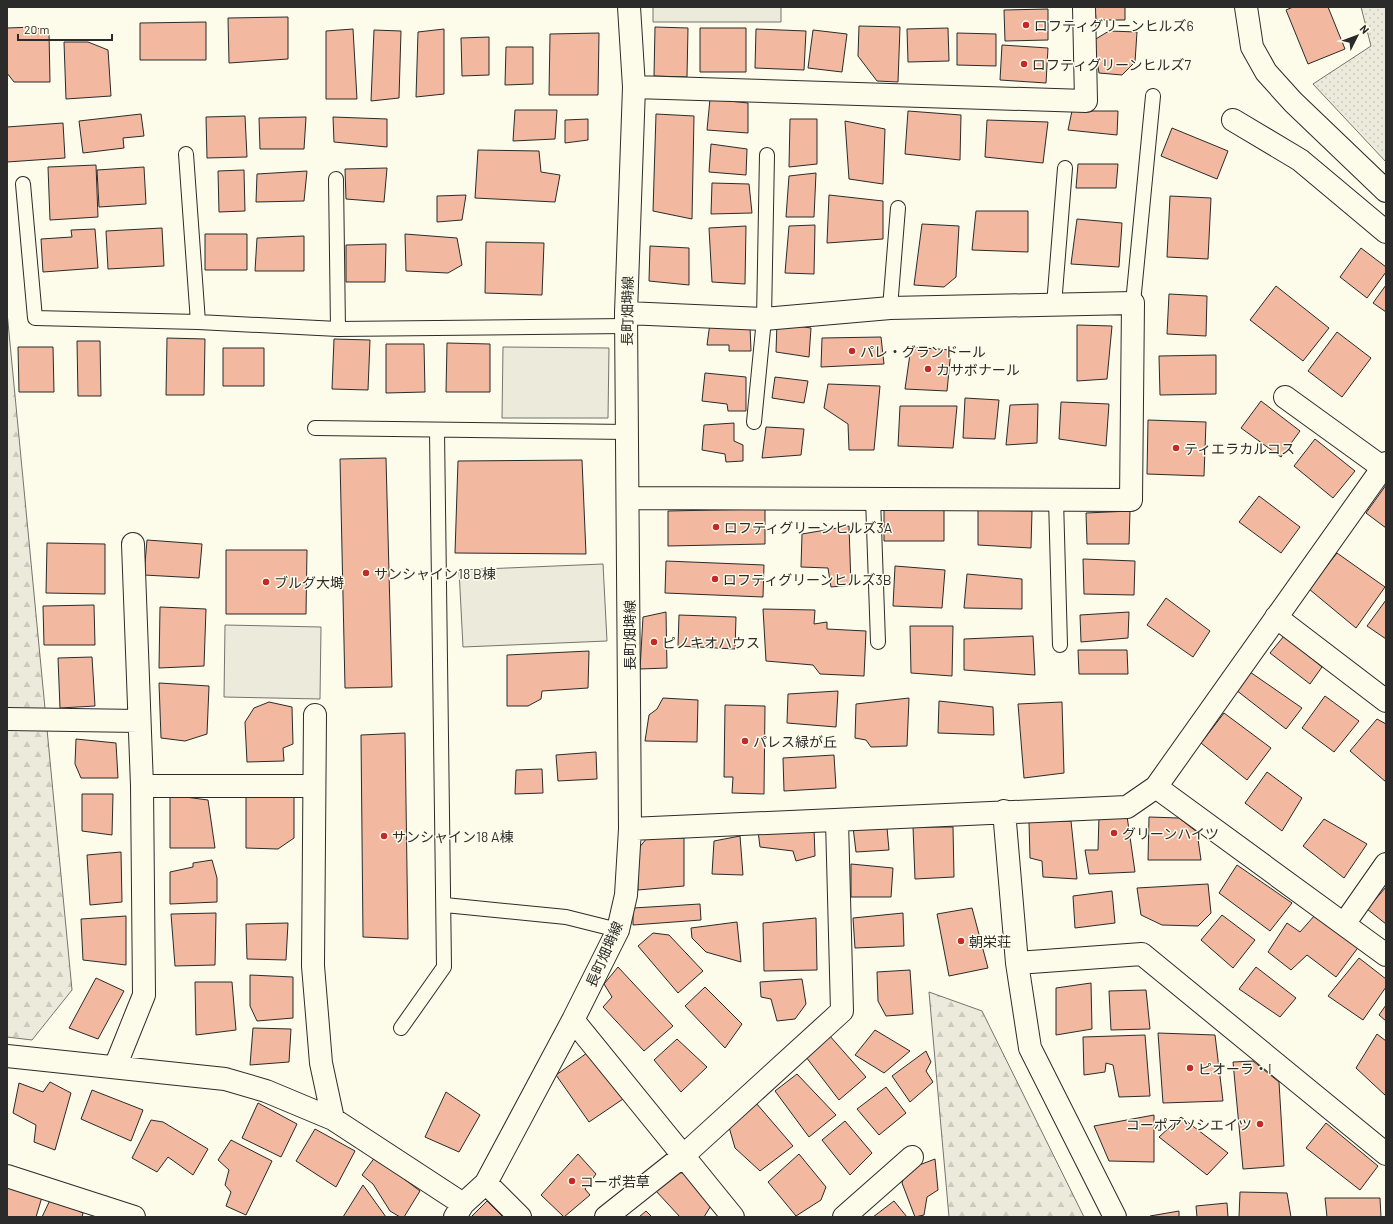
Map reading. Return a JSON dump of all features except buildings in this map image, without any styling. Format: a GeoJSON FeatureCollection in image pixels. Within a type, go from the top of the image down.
{"type":"FeatureCollection","features":[{"type":"Feature","properties":{"kind":"street","name":"長町畑塒線"},"geometry":{"type":"LineString","coordinates":[[459,1210],[486,1183],[573,1020],[618,930],[626,895],[630,829],[626,319],[634,87],[629,7]]}},
{"type":"Feature","properties":{"kind":"street"},"geometry":{"type":"LineString","coordinates":[[634,87],[1086,101],[1084,7]]}},
{"type":"Feature","properties":{"kind":"street"},"geometry":{"type":"LineString","coordinates":[[1246,7],[1252,48],[1266,72],[1293,102],[1386,191]]}},
{"type":"Feature","properties":{"kind":"street"},"geometry":{"type":"LineString","coordinates":[[1233,120],[1300,160],[1386,232]]}},
{"type":"Feature","properties":{"kind":"street"},"geometry":{"type":"LineString","coordinates":[[626,319],[764,319],[890,308],[1133,303],[1131,500],[628,498]]}},
{"type":"Feature","properties":{"kind":"street"},"geometry":{"type":"LineString","coordinates":[[630,829],[837,821],[1004,811],[1127,807],[1156,787],[1276,617],[1385,467],[1285,397]]}},
{"type":"Feature","properties":{"kind":"street"},"geometry":{"type":"LineString","coordinates":[[115,1067],[144,994],[142,786],[133,544]]}},
{"type":"Feature","properties":{"kind":"street"},"geometry":{"type":"LineString","coordinates":[[1276,617],[1386,701]]}},
{"type":"Feature","properties":{"kind":"street"},"geometry":{"type":"LineString","coordinates":[[315,715],[313,966],[321,1063],[333,1119]]}},
{"type":"Feature","properties":{"kind":"street"},"geometry":{"type":"LineString","coordinates":[[7,719],[139,722]]}},
{"type":"Feature","properties":{"kind":"street"},"geometry":{"type":"LineString","coordinates":[[142,786],[314,786]]}},
{"type":"Feature","properties":{"kind":"street"},"geometry":{"type":"LineString","coordinates":[[1156,787],[1386,955]]}},
{"type":"Feature","properties":{"kind":"street"},"geometry":{"type":"LineString","coordinates":[[1004,811],[1017,963],[1030,1048],[1115,1217]]}},
{"type":"Feature","properties":{"kind":"street"},"geometry":{"type":"LineString","coordinates":[[606,1217],[683,1156],[842,1011],[837,821]]}},
{"type":"Feature","properties":{"kind":"street"},"geometry":{"type":"LineString","coordinates":[[1344,924],[1386,864]]}},
{"type":"Feature","properties":{"kind":"street"},"geometry":{"type":"LineString","coordinates":[[1017,963],[1142,954],[1386,1154]]}},
{"type":"Feature","properties":{"kind":"street"},"geometry":{"type":"LineString","coordinates":[[573,1020],[733,1217]]}},
{"type":"Feature","properties":{"kind":"street"},"geometry":{"type":"LineString","coordinates":[[7,1056],[225,1079],[266,1091],[333,1119],[459,1210]]}},
{"type":"Feature","properties":{"kind":"street"},"geometry":{"type":"LineString","coordinates":[[844,1217],[912,1157]]}},
{"type":"Feature","properties":{"kind":"street"},"geometry":{"type":"LineString","coordinates":[[7,1176],[134,1217]]}},
{"type":"Feature","properties":{"kind":"street"},"geometry":{"type":"LineString","coordinates":[[486,1183],[520,1217]]}},
{"type":"Feature","properties":{"kind":"lane"},"geometry":{"type":"LineString","coordinates":[[1133,303],[1152,96]]}},
{"type":"Feature","properties":{"kind":"lane"},"geometry":{"type":"LineString","coordinates":[[186,154],[198,322]]}},
{"type":"Feature","properties":{"kind":"lane"},"geometry":{"type":"LineString","coordinates":[[754,422],[764,319],[767,155]]}},
{"type":"Feature","properties":{"kind":"lane"},"geometry":{"type":"LineString","coordinates":[[1054,305],[1065,168]]}},
{"type":"Feature","properties":{"kind":"lane"},"geometry":{"type":"LineString","coordinates":[[336,179],[338,329]]}},
{"type":"Feature","properties":{"kind":"lane"},"geometry":{"type":"LineString","coordinates":[[23,184],[35,318],[198,322],[338,329],[626,319]]}},
{"type":"Feature","properties":{"kind":"lane"},"geometry":{"type":"LineString","coordinates":[[890,308],[898,208]]}},
{"type":"Feature","properties":{"kind":"lane"},"geometry":{"type":"LineString","coordinates":[[315,428],[437,431],[628,432]]}},
{"type":"Feature","properties":{"kind":"lane"},"geometry":{"type":"LineString","coordinates":[[401,1028],[444,967],[445,905],[437,431]]}},
{"type":"Feature","properties":{"kind":"lane"},"geometry":{"type":"LineString","coordinates":[[873,498],[878,642]]}},
{"type":"Feature","properties":{"kind":"lane"},"geometry":{"type":"LineString","coordinates":[[1056,499],[1060,646]]}},
{"type":"Feature","properties":{"kind":"lane"},"geometry":{"type":"LineString","coordinates":[[445,905],[566,917],[618,930]]}},
{"type":"Feature","properties":{"kind":"green space"},"geometry":{"type":"Polygon","coordinates":[[[1361,7],[1386,7],[1386,162],[1313,84],[1371,46],[1361,7]]]}},
{"type":"Feature","properties":{"kind":"green space"},"geometry":{"type":"Polygon","coordinates":[[[7,312],[72,990],[32,1040],[7,1037],[7,312]]]}},
{"type":"Feature","properties":{"kind":"green space"},"geometry":{"type":"Polygon","coordinates":[[[929,992],[982,1011],[1084,1217],[949,1217],[929,992]]]}},
{"type":"Feature","properties":{"kind":"shaded area"},"geometry":{"type":"Polygon","coordinates":[[[653,7],[781,7],[781,22],[653,22],[653,7]]]}},
{"type":"Feature","properties":{"kind":"shaded area"},"geometry":{"type":"Polygon","coordinates":[[[503,347],[609,348],[608,418],[502,418],[503,347]]]}},
{"type":"Feature","properties":{"kind":"shaded area"},"geometry":{"type":"Polygon","coordinates":[[[603,564],[607,641],[463,647],[459,570],[603,564]]]}},
{"type":"Feature","properties":{"kind":"shaded area"},"geometry":{"type":"Polygon","coordinates":[[[225,625],[321,627],[320,699],[224,697],[225,625]]]}},
{"type":"Feature","properties":{"kind":"place","name":"ロフティグリーンヒルズ6"},"geometry":{"type":"Point","coordinates":[1026,25]}},
{"type":"Feature","properties":{"kind":"place","name":"ロフティグリーンヒルズ7"},"geometry":{"type":"Point","coordinates":[1024,64]}},
{"type":"Feature","properties":{"kind":"place","name":"パレ・グランドール"},"geometry":{"type":"Point","coordinates":[852,351]}},
{"type":"Feature","properties":{"kind":"place","name":"カサボナール"},"geometry":{"type":"Point","coordinates":[928,369]}},
{"type":"Feature","properties":{"kind":"place","name":"ティエラカルコス"},"geometry":{"type":"Point","coordinates":[1176,448]}},
{"type":"Feature","properties":{"kind":"place","name":"ロフティグリーンヒルズ3A"},"geometry":{"type":"Point","coordinates":[716,527]}},
{"type":"Feature","properties":{"kind":"place","name":"サンシャイン18 B棟"},"geometry":{"type":"Point","coordinates":[366,573]}},
{"type":"Feature","properties":{"kind":"place","name":"ロフティグリーンヒルズ3B"},"geometry":{"type":"Point","coordinates":[715,579]}},
{"type":"Feature","properties":{"kind":"place","name":"ブルグ大塒"},"geometry":{"type":"Point","coordinates":[266,582]}},
{"type":"Feature","properties":{"kind":"place","name":"ピノキオハウス"},"geometry":{"type":"Point","coordinates":[654,642]}},
{"type":"Feature","properties":{"kind":"place","name":"パレス緑が丘"},"geometry":{"type":"Point","coordinates":[745,741]}},
{"type":"Feature","properties":{"kind":"place","name":"グリーンハイツ"},"geometry":{"type":"Point","coordinates":[1114,833]}},
{"type":"Feature","properties":{"kind":"place","name":"サンシャイン18 A棟"},"geometry":{"type":"Point","coordinates":[384,836]}},
{"type":"Feature","properties":{"kind":"place","name":"朝栄荘"},"geometry":{"type":"Point","coordinates":[961,941]}},
{"type":"Feature","properties":{"kind":"place","name":"ピオーラ・I"},"geometry":{"type":"Point","coordinates":[1190,1068]}},
{"type":"Feature","properties":{"kind":"place","name":"コーポアソシエイツ"},"geometry":{"type":"Point","coordinates":[1260,1124]}},
{"type":"Feature","properties":{"kind":"place","name":"コーポ若草"},"geometry":{"type":"Point","coordinates":[572,1181]}}]}
